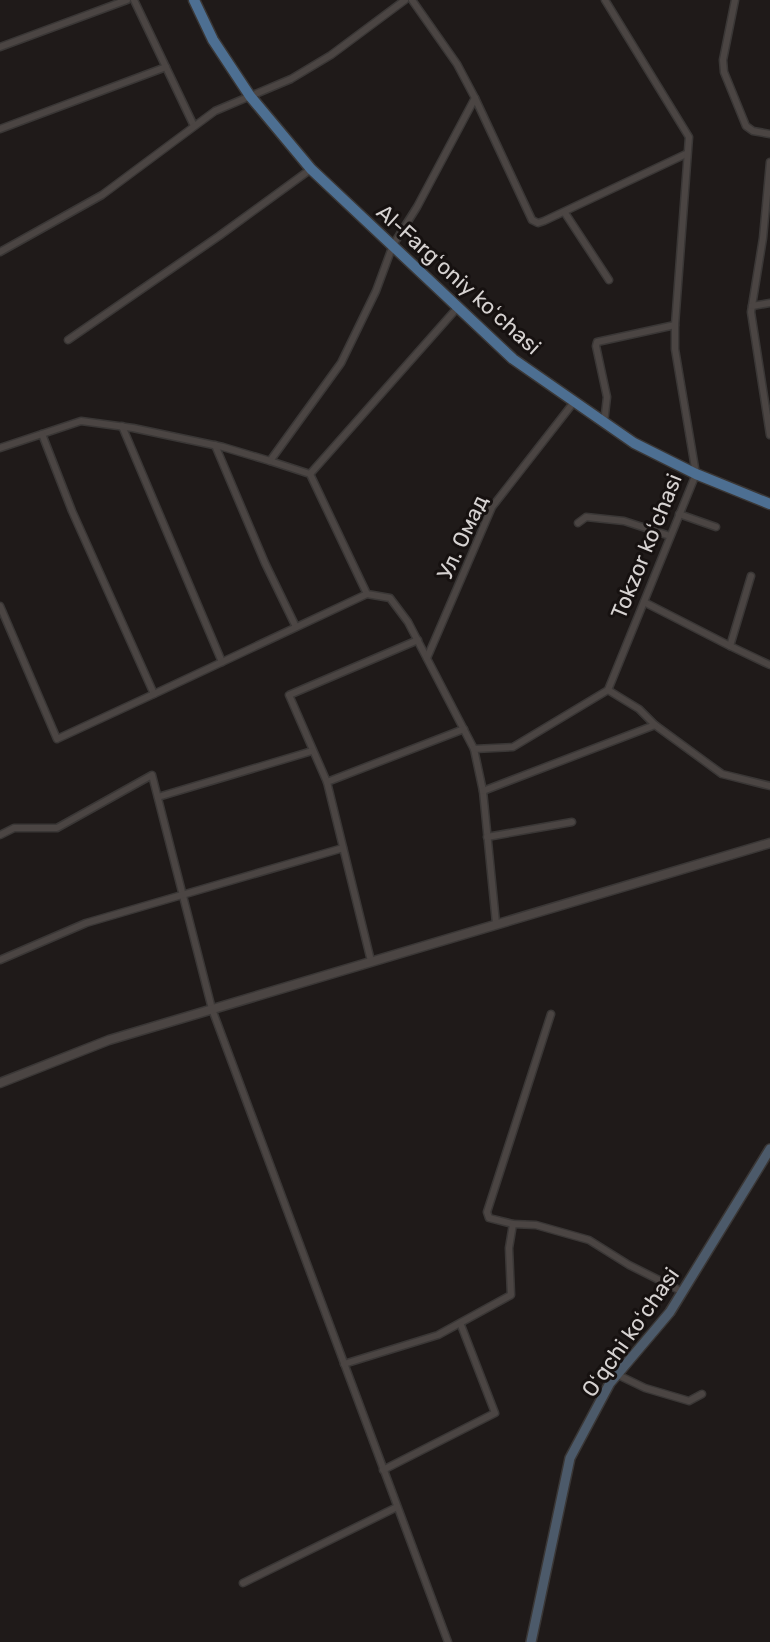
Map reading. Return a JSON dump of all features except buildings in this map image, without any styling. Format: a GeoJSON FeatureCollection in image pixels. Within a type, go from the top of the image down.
{"type":"FeatureCollection","features":[{"type":"Feature","properties":{"kind":"main road","name":"Al-Fargʻoniy koʻchasi"},"geometry":{"type":"LineString","coordinates":[[194,0],[213,40],[250,96],[311,169],[513,359],[634,443],[696,474],[770,504]]}},
{"type":"Feature","properties":{"kind":"main road","name":"Oʻqchi koʻchasi"},"geometry":{"type":"LineString","coordinates":[[531,1642],[570,1458],[610,1383],[670,1312],[770,1150]]}},
{"type":"Feature","properties":{"kind":"street"},"geometry":{"type":"LineString","coordinates":[[0,47],[127,0]]}},
{"type":"Feature","properties":{"kind":"street"},"geometry":{"type":"LineString","coordinates":[[134,0],[194,126]]}},
{"type":"Feature","properties":{"kind":"street"},"geometry":{"type":"LineString","coordinates":[[0,252],[102,195],[215,111],[291,79],[331,55],[405,0]]}},
{"type":"Feature","properties":{"kind":"street"},"geometry":{"type":"LineString","coordinates":[[412,0],[457,64],[532,220],[538,223],[565,213],[686,154]]}},
{"type":"Feature","properties":{"kind":"street","name":"Tokzor koʻchasi"},"geometry":{"type":"LineString","coordinates":[[605,0],[689,137],[675,349],[696,474],[608,690]]}},
{"type":"Feature","properties":{"kind":"street"},"geometry":{"type":"LineString","coordinates":[[735,0],[723,60],[724,72],[746,126],[753,131],[770,134]]}},
{"type":"Feature","properties":{"kind":"street"},"geometry":{"type":"LineString","coordinates":[[0,129],[166,67]]}},
{"type":"Feature","properties":{"kind":"street"},"geometry":{"type":"LineString","coordinates":[[270,461],[341,363],[376,291],[393,245],[417,207],[475,98]]}},
{"type":"Feature","properties":{"kind":"street"},"geometry":{"type":"LineString","coordinates":[[770,162],[763,238],[752,306],[753,332],[770,435]]}},
{"type":"Feature","properties":{"kind":"street"},"geometry":{"type":"LineString","coordinates":[[68,340],[311,169]]}},
{"type":"Feature","properties":{"kind":"street"},"geometry":{"type":"LineString","coordinates":[[565,213],[609,280]]}},
{"type":"Feature","properties":{"kind":"street"},"geometry":{"type":"LineString","coordinates":[[752,306],[770,303]]}},
{"type":"Feature","properties":{"kind":"street"},"geometry":{"type":"LineString","coordinates":[[310,474],[458,307]]}},
{"type":"Feature","properties":{"kind":"street"},"geometry":{"type":"LineString","coordinates":[[604,423],[607,397],[597,342],[675,325]]}},
{"type":"Feature","properties":{"kind":"street","name":"Ул. Омад"},"geometry":{"type":"LineString","coordinates":[[427,658],[492,507],[574,402]]}},
{"type":"Feature","properties":{"kind":"street"},"geometry":{"type":"LineString","coordinates":[[0,448],[81,421],[215,445],[310,474],[367,594]]}},
{"type":"Feature","properties":{"kind":"street"},"geometry":{"type":"LineString","coordinates":[[122,426],[222,662]]}},
{"type":"Feature","properties":{"kind":"street"},"geometry":{"type":"LineString","coordinates":[[42,434],[72,511],[154,694]]}},
{"type":"Feature","properties":{"kind":"street"},"geometry":{"type":"LineString","coordinates":[[215,445],[296,627]]}},
{"type":"Feature","properties":{"kind":"street"},"geometry":{"type":"LineString","coordinates":[[679,514],[716,527]]}},
{"type":"Feature","properties":{"kind":"street"},"geometry":{"type":"LineString","coordinates":[[578,523],[586,517],[624,521],[670,536]]}},
{"type":"Feature","properties":{"kind":"street"},"geometry":{"type":"LineString","coordinates":[[730,646],[751,576]]}},
{"type":"Feature","properties":{"kind":"street"},"geometry":{"type":"LineString","coordinates":[[0,606],[57,739],[367,594],[390,598],[408,622],[474,749],[483,791],[496,923]]}},
{"type":"Feature","properties":{"kind":"street"},"geometry":{"type":"LineString","coordinates":[[644,602],[770,665]]}},
{"type":"Feature","properties":{"kind":"street"},"geometry":{"type":"LineString","coordinates":[[371,961],[327,782],[289,695],[418,640]]}},
{"type":"Feature","properties":{"kind":"street"},"geometry":{"type":"LineString","coordinates":[[474,749],[513,747],[608,690],[639,709],[655,725],[722,774],[770,786]]}},
{"type":"Feature","properties":{"kind":"street"},"geometry":{"type":"LineString","coordinates":[[483,791],[655,725]]}},
{"type":"Feature","properties":{"kind":"street"},"geometry":{"type":"LineString","coordinates":[[327,782],[464,729]]}},
{"type":"Feature","properties":{"kind":"street"},"geometry":{"type":"LineString","coordinates":[[158,797],[312,751]]}},
{"type":"Feature","properties":{"kind":"street"},"geometry":{"type":"LineString","coordinates":[[0,835],[14,828],[57,828],[152,775],[212,1009],[448,1642]]}},
{"type":"Feature","properties":{"kind":"street"},"geometry":{"type":"LineString","coordinates":[[487,837],[572,822]]}},
{"type":"Feature","properties":{"kind":"street"},"geometry":{"type":"LineString","coordinates":[[0,1083],[109,1040],[770,843]]}},
{"type":"Feature","properties":{"kind":"street"},"geometry":{"type":"LineString","coordinates":[[0,960],[86,923],[343,848]]}},
{"type":"Feature","properties":{"kind":"street"},"geometry":{"type":"LineString","coordinates":[[551,1014],[487,1212],[489,1218],[536,1225],[589,1240],[629,1265],[683,1292]]}},
{"type":"Feature","properties":{"kind":"street"},"geometry":{"type":"LineString","coordinates":[[344,1364],[402,1348],[461,1325],[511,1295],[509,1248],[513,1224]]}},
{"type":"Feature","properties":{"kind":"street"},"geometry":{"type":"LineString","coordinates":[[383,1470],[495,1413],[461,1325]]}},
{"type":"Feature","properties":{"kind":"street"},"geometry":{"type":"LineString","coordinates":[[618,1375],[645,1388],[689,1401],[702,1394]]}},
{"type":"Feature","properties":{"kind":"street"},"geometry":{"type":"LineString","coordinates":[[243,1583],[397,1507]]}}]}
